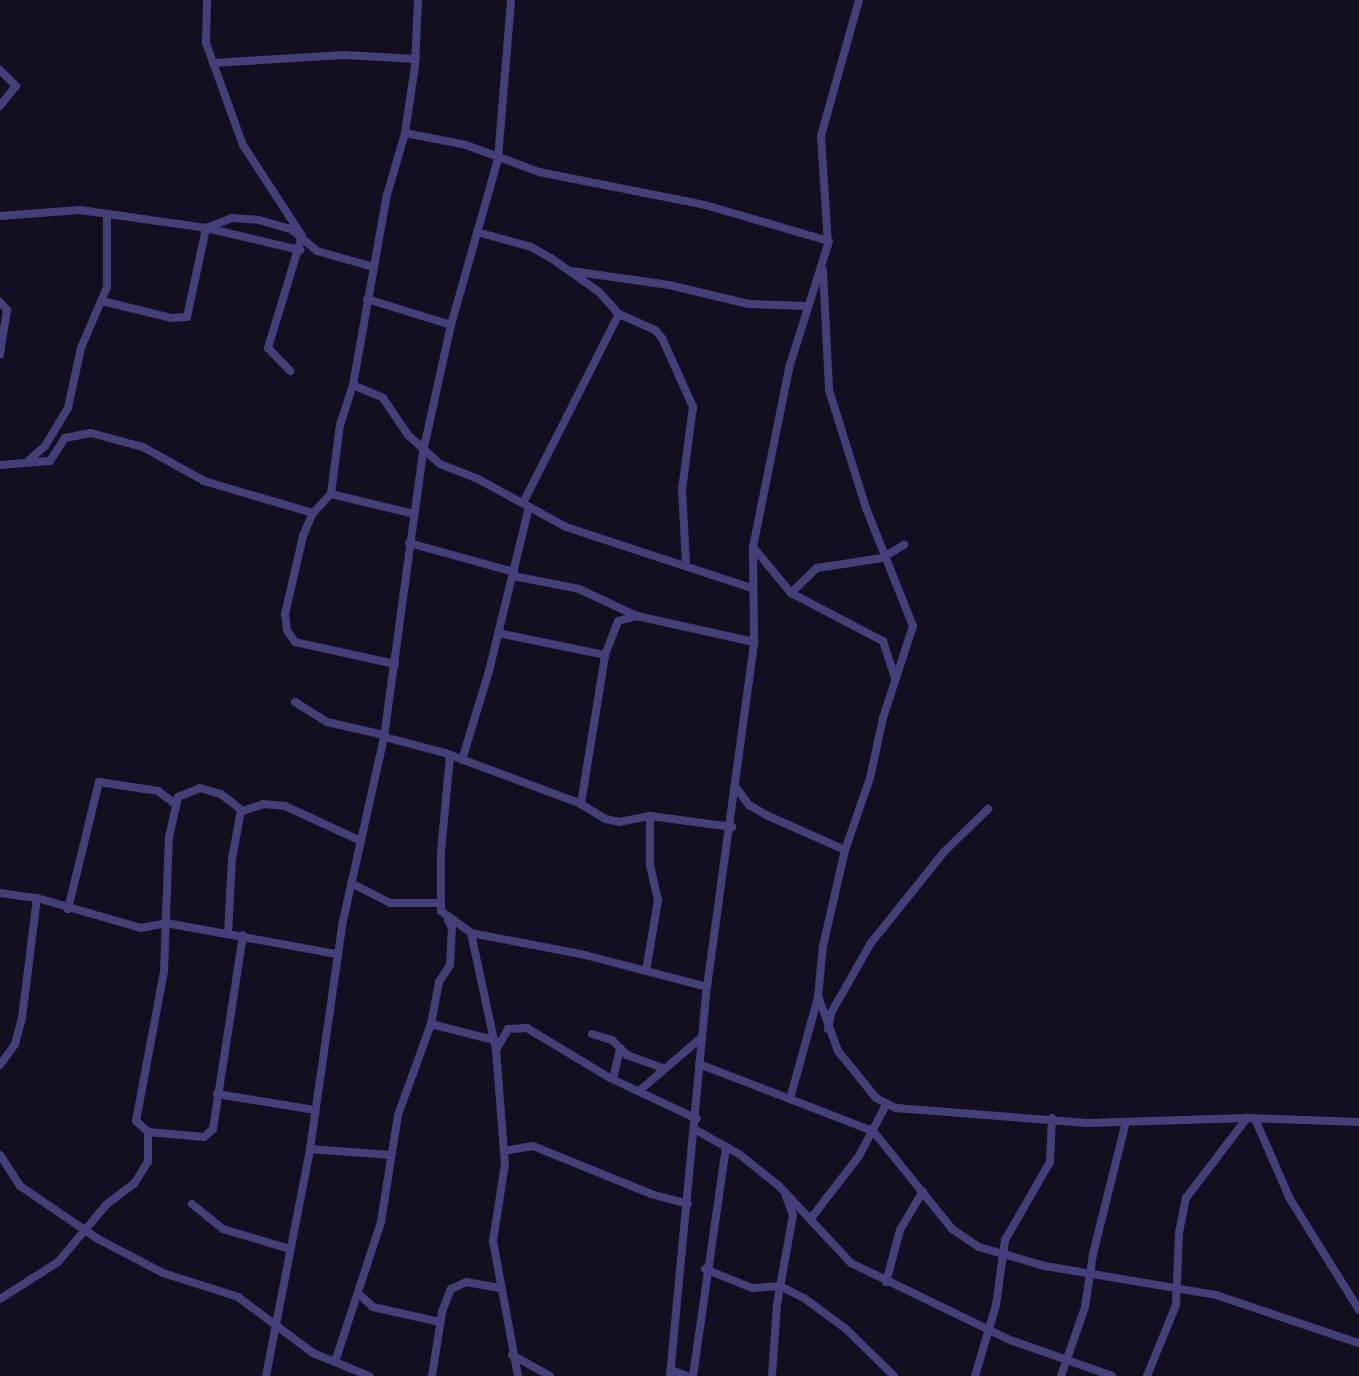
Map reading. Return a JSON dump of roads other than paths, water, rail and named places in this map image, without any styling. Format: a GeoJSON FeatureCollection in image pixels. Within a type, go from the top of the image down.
{"type":"FeatureCollection","features":[{"type":"Feature","properties":{"kind":"street"},"geometry":{"type":"LineString","coordinates":[[207,0],[204,35],[243,145],[294,219],[302,247],[277,309],[268,348],[289,371]]}},
{"type":"Feature","properties":{"kind":"street"},"geometry":{"type":"LineString","coordinates":[[395,664],[301,644],[289,637],[285,614],[288,587],[313,513],[331,494],[340,425],[353,385],[373,267],[405,133],[416,59],[418,0]]}},
{"type":"Feature","properties":{"kind":"street"},"geometry":{"type":"LineString","coordinates":[[266,1376],[310,1149],[337,954],[384,736],[423,452],[451,325],[498,159],[511,0]]}},
{"type":"Feature","properties":{"kind":"street"},"geometry":{"type":"LineString","coordinates":[[687,1376],[671,1373],[696,1130],[707,986],[732,827],[754,642],[753,547],[774,434],[806,306],[822,266],[828,241],[821,136],[859,0]]}},
{"type":"Feature","properties":{"kind":"street"},"geometry":{"type":"LineString","coordinates":[[213,63],[344,55],[416,59]]}},
{"type":"Feature","properties":{"kind":"street"},"geometry":{"type":"LineString","coordinates":[[0,70],[16,86],[0,106]]}},
{"type":"Feature","properties":{"kind":"street"},"geometry":{"type":"LineString","coordinates":[[405,133],[466,145],[539,172],[705,205],[828,241]]}},
{"type":"Feature","properties":{"kind":"street"},"geometry":{"type":"LineString","coordinates":[[0,216],[44,209],[206,228],[302,247],[373,267]]}},
{"type":"Feature","properties":{"kind":"street"},"geometry":{"type":"LineString","coordinates":[[29,460],[45,446],[68,408],[80,348],[102,301],[108,281],[104,250],[107,216]]}},
{"type":"Feature","properties":{"kind":"street"},"geometry":{"type":"LineString","coordinates":[[206,228],[232,218],[272,222],[291,229],[302,247]]}},
{"type":"Feature","properties":{"kind":"street"},"geometry":{"type":"LineString","coordinates":[[102,301],[172,318],[187,317],[206,228]]}},
{"type":"Feature","properties":{"kind":"street"},"geometry":{"type":"LineString","coordinates":[[477,232],[531,247],[599,292],[619,314],[655,330],[690,396],[693,407],[682,489],[686,564]]}},
{"type":"Feature","properties":{"kind":"street"},"geometry":{"type":"LineString","coordinates":[[790,1099],[818,996],[823,946],[845,850],[870,778],[895,682],[911,637],[912,616],[885,557],[829,390],[822,266]]}},
{"type":"Feature","properties":{"kind":"street"},"geometry":{"type":"LineString","coordinates":[[569,271],[668,285],[749,304],[806,306]]}},
{"type":"Feature","properties":{"kind":"street"},"geometry":{"type":"LineString","coordinates":[[367,299],[451,325]]}},
{"type":"Feature","properties":{"kind":"street"},"geometry":{"type":"LineString","coordinates":[[0,302],[8,310],[0,354]]}},
{"type":"Feature","properties":{"kind":"street"},"geometry":{"type":"LineString","coordinates":[[462,760],[498,633],[505,592],[514,574],[526,505],[619,314]]}},
{"type":"Feature","properties":{"kind":"street"},"geometry":{"type":"LineString","coordinates":[[353,385],[383,398],[423,452],[440,464],[566,527],[686,564],[752,588]]}},
{"type":"Feature","properties":{"kind":"street"},"geometry":{"type":"LineString","coordinates":[[0,466],[29,460],[50,461],[65,438],[91,433],[143,447],[204,481],[313,513]]}},
{"type":"Feature","properties":{"kind":"street"},"geometry":{"type":"LineString","coordinates":[[331,494],[414,514]]}},
{"type":"Feature","properties":{"kind":"street"},"geometry":{"type":"LineString","coordinates":[[410,543],[514,574],[579,589],[637,616],[754,642]]}},
{"type":"Feature","properties":{"kind":"street"},"geometry":{"type":"LineString","coordinates":[[791,593],[817,568],[885,557],[904,545]]}},
{"type":"Feature","properties":{"kind":"street"},"geometry":{"type":"LineString","coordinates":[[753,547],[791,593],[828,616],[878,637],[887,651],[895,682]]}},
{"type":"Feature","properties":{"kind":"street"},"geometry":{"type":"LineString","coordinates":[[581,804],[605,655],[618,621],[637,616]]}},
{"type":"Feature","properties":{"kind":"street"},"geometry":{"type":"LineString","coordinates":[[498,633],[605,655]]}},
{"type":"Feature","properties":{"kind":"street"},"geometry":{"type":"LineString","coordinates":[[295,702],[327,722],[462,760],[581,804],[620,822],[650,816],[732,827]]}},
{"type":"Feature","properties":{"kind":"street"},"geometry":{"type":"LineString","coordinates":[[335,1362],[385,1208],[398,1115],[431,1024],[439,982],[451,958],[452,928],[441,903],[450,756]]}},
{"type":"Feature","properties":{"kind":"street"},"geometry":{"type":"LineString","coordinates":[[68,909],[100,781],[158,791],[174,803]]}},
{"type":"Feature","properties":{"kind":"street"},"geometry":{"type":"LineString","coordinates":[[241,810],[221,794],[200,788],[184,791],[174,803],[160,998],[136,1121],[148,1132],[207,1135],[213,1129],[243,935]]}},
{"type":"Feature","properties":{"kind":"street"},"geometry":{"type":"LineString","coordinates":[[737,789],[758,810],[845,850]]}},
{"type":"Feature","properties":{"kind":"street"},"geometry":{"type":"LineString","coordinates":[[241,810],[263,804],[294,808],[360,841]]}},
{"type":"Feature","properties":{"kind":"street"},"geometry":{"type":"LineString","coordinates":[[828,1029],[831,1013],[871,943],[950,845],[988,809]]}},
{"type":"Feature","properties":{"kind":"street"},"geometry":{"type":"LineString","coordinates":[[228,933],[233,851],[241,810]]}},
{"type":"Feature","properties":{"kind":"street"},"geometry":{"type":"LineString","coordinates":[[646,971],[658,900],[650,866],[650,816]]}},
{"type":"Feature","properties":{"kind":"street"},"geometry":{"type":"LineString","coordinates":[[351,883],[390,903],[441,903]]}},
{"type":"Feature","properties":{"kind":"street"},"geometry":{"type":"LineString","coordinates":[[0,893],[37,898],[68,909],[150,929],[166,923],[337,954]]}},
{"type":"Feature","properties":{"kind":"street"},"geometry":{"type":"LineString","coordinates":[[0,1065],[15,1044],[22,1017],[37,898]]}},
{"type":"Feature","properties":{"kind":"street"},"geometry":{"type":"LineString","coordinates":[[445,916],[471,933],[707,986]]}},
{"type":"Feature","properties":{"kind":"street"},"geometry":{"type":"LineString","coordinates":[[471,933],[496,1050],[504,1151],[493,1230],[512,1355],[518,1376]]}},
{"type":"Feature","properties":{"kind":"street"},"geometry":{"type":"LineString","coordinates":[[818,996],[828,1029],[855,1075],[886,1105],[1087,1123],[1251,1118],[1359,1122]]}},
{"type":"Feature","properties":{"kind":"street"},"geometry":{"type":"LineString","coordinates":[[431,1024],[494,1040]]}},
{"type":"Feature","properties":{"kind":"street"},"geometry":{"type":"LineString","coordinates":[[496,1050],[508,1029],[527,1028],[613,1079],[697,1119]]}},
{"type":"Feature","properties":{"kind":"street"},"geometry":{"type":"LineString","coordinates":[[592,1034],[612,1040],[620,1048],[663,1068]]}},
{"type":"Feature","properties":{"kind":"street"},"geometry":{"type":"LineString","coordinates":[[639,1091],[702,1037]]}},
{"type":"Feature","properties":{"kind":"street"},"geometry":{"type":"LineString","coordinates":[[613,1079],[620,1048]]}},
{"type":"Feature","properties":{"kind":"street"},"geometry":{"type":"LineString","coordinates":[[699,1064],[873,1131],[964,1240],[1001,1254],[1091,1275],[1176,1287],[1287,1316],[1359,1343]]}},
{"type":"Feature","properties":{"kind":"street"},"geometry":{"type":"LineString","coordinates":[[217,1094],[315,1110]]}},
{"type":"Feature","properties":{"kind":"street"},"geometry":{"type":"LineString","coordinates":[[812,1217],[873,1131],[886,1105]]}},
{"type":"Feature","properties":{"kind":"street"},"geometry":{"type":"LineString","coordinates":[[975,1376],[1001,1283],[1001,1254],[1009,1232],[1050,1162],[1052,1118]]}},
{"type":"Feature","properties":{"kind":"street"},"geometry":{"type":"LineString","coordinates":[[1147,1376],[1171,1320],[1179,1233],[1186,1198],[1251,1118]]}},
{"type":"Feature","properties":{"kind":"street"},"geometry":{"type":"LineString","coordinates":[[1251,1118],[1290,1199],[1359,1310]]}},
{"type":"Feature","properties":{"kind":"street"},"geometry":{"type":"LineString","coordinates":[[1061,1376],[1091,1275],[1126,1122]]}},
{"type":"Feature","properties":{"kind":"street"},"geometry":{"type":"LineString","coordinates":[[696,1130],[726,1146],[779,1186],[812,1217],[841,1256],[886,1282],[990,1327],[1010,1340],[1112,1376]]}},
{"type":"Feature","properties":{"kind":"street"},"geometry":{"type":"LineString","coordinates":[[0,1299],[58,1262],[107,1204],[142,1173],[150,1149],[148,1132]]}},
{"type":"Feature","properties":{"kind":"street"},"geometry":{"type":"LineString","coordinates":[[504,1151],[534,1146],[688,1204]]}},
{"type":"Feature","properties":{"kind":"street"},"geometry":{"type":"LineString","coordinates":[[693,1376],[705,1269],[726,1146]]}},
{"type":"Feature","properties":{"kind":"street"},"geometry":{"type":"LineString","coordinates":[[310,1149],[391,1155]]}},
{"type":"Feature","properties":{"kind":"street"},"geometry":{"type":"LineString","coordinates":[[0,1155],[20,1186],[137,1261],[238,1297],[277,1322],[297,1343],[367,1376]]}},
{"type":"Feature","properties":{"kind":"street"},"geometry":{"type":"LineString","coordinates":[[772,1376],[780,1286],[793,1215],[779,1186]]}},
{"type":"Feature","properties":{"kind":"street"},"geometry":{"type":"LineString","coordinates":[[886,1282],[901,1230],[923,1191]]}},
{"type":"Feature","properties":{"kind":"street"},"geometry":{"type":"LineString","coordinates":[[192,1205],[223,1229],[290,1249]]}},
{"type":"Feature","properties":{"kind":"street"},"geometry":{"type":"LineString","coordinates":[[705,1269],[752,1288],[780,1286],[832,1317],[894,1376]]}},
{"type":"Feature","properties":{"kind":"street"},"geometry":{"type":"LineString","coordinates":[[432,1376],[440,1322],[451,1289],[466,1282],[501,1288]]}},
{"type":"Feature","properties":{"kind":"street"},"geometry":{"type":"LineString","coordinates":[[359,1294],[373,1307],[440,1322]]}},
{"type":"Feature","properties":{"kind":"street"},"geometry":{"type":"LineString","coordinates":[[512,1355],[550,1376]]}}]}
